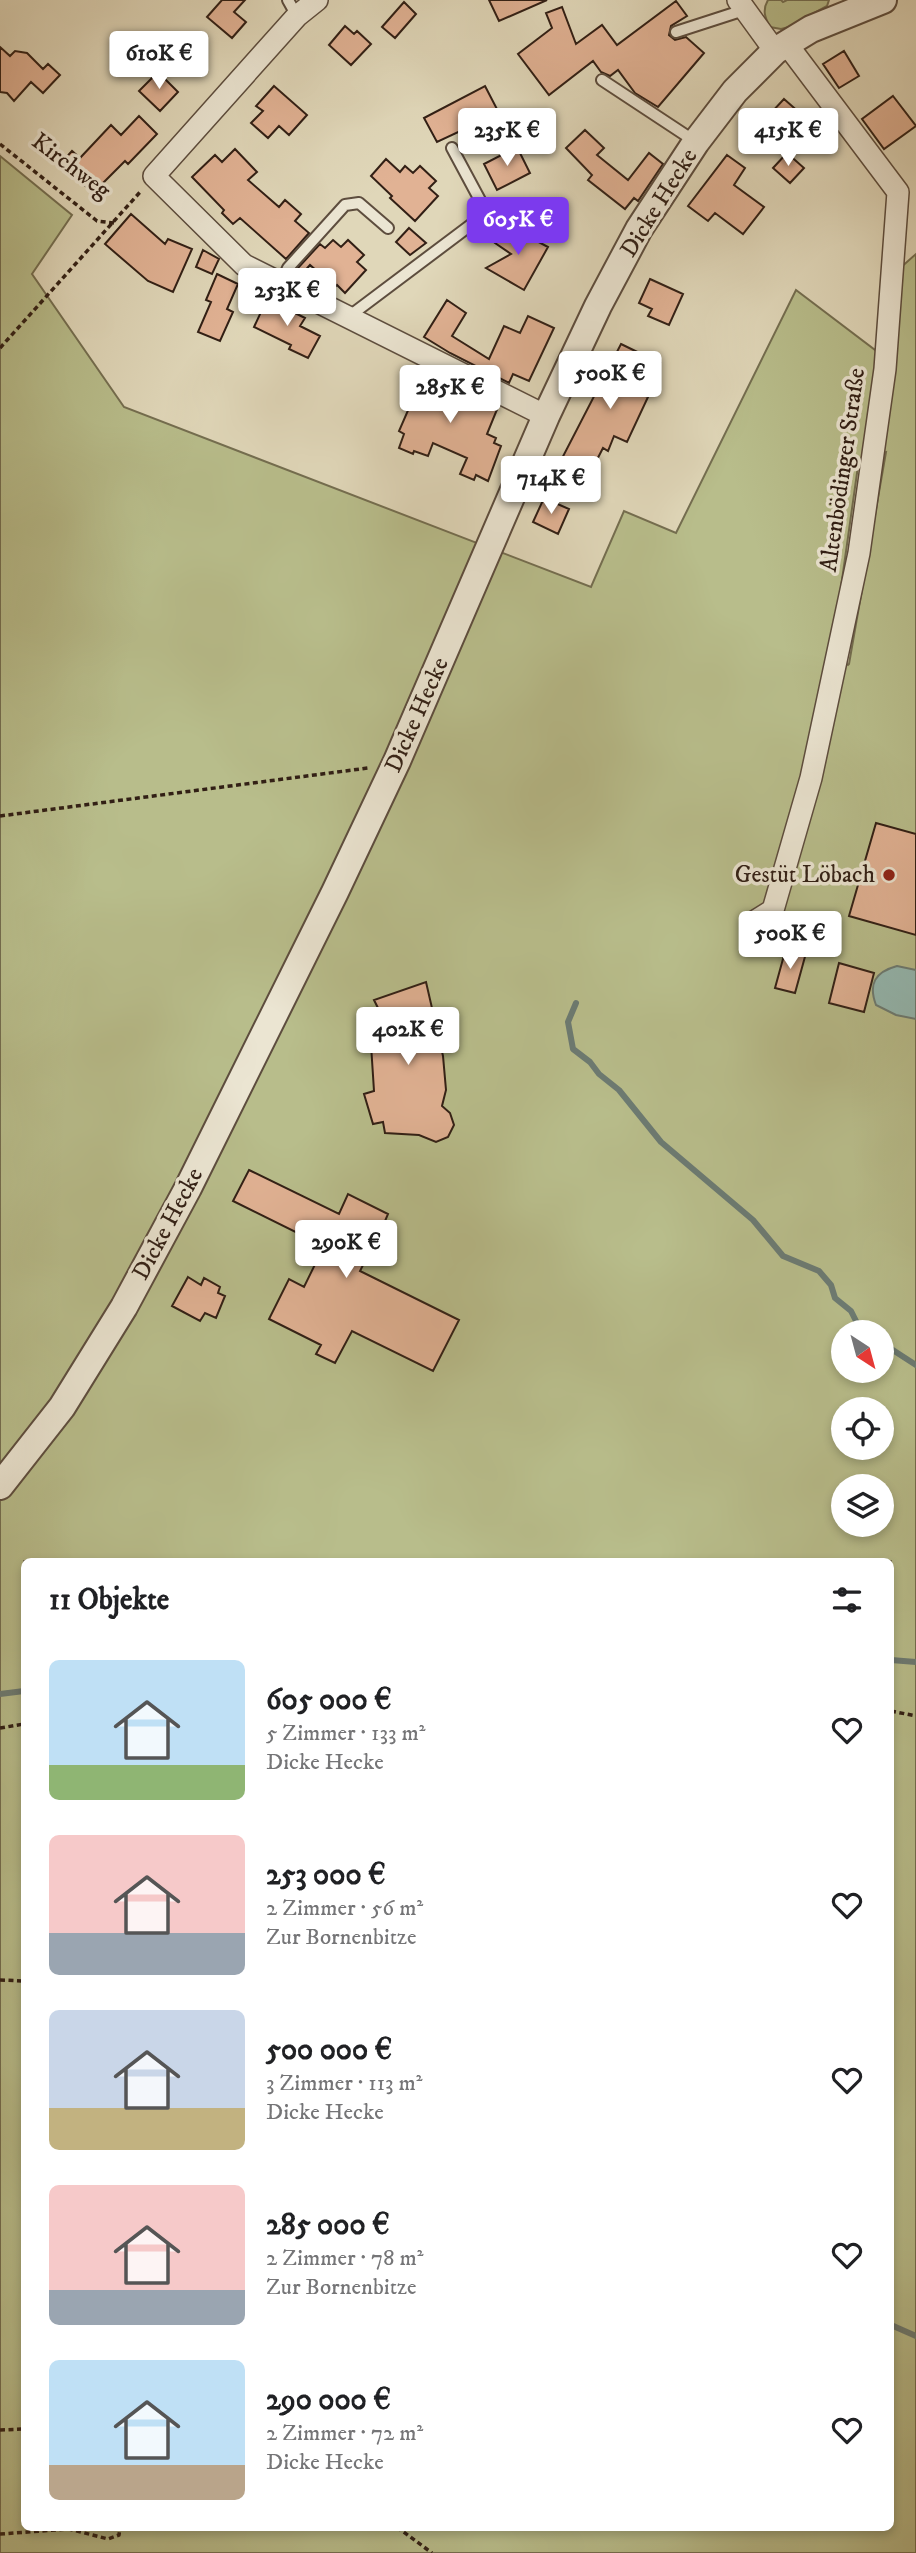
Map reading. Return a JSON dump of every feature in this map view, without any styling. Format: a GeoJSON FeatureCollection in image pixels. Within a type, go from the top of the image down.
{"type":"FeatureCollection","features":[{"type":"Feature","properties":{"kind":"street"},"geometry":{"type":"LineString","coordinates":[[317,0],[292,8],[154,176],[244,265],[546,416]]}},
{"type":"Feature","properties":{"kind":"street","name":"Dicke Hecke"},"geometry":{"type":"LineString","coordinates":[[0,1486],[62,1407],[129,1297],[242,1082],[397,761],[546,416],[598,306],[639,229],[696,142],[735,90],[780,47],[846,7],[883,0]]}},
{"type":"Feature","properties":{"kind":"street","name":"Altenbödinger Straße"},"geometry":{"type":"LineString","coordinates":[[743,4],[898,192],[885,369],[859,553],[811,778],[773,910],[754,922]]}},
{"type":"Feature","properties":{"kind":"lane"},"geometry":{"type":"LineString","coordinates":[[676,32],[743,4]]}},
{"type":"Feature","properties":{"kind":"lane"},"geometry":{"type":"LineString","coordinates":[[602,80],[696,142]]}},
{"type":"Feature","properties":{"kind":"lane"},"geometry":{"type":"LineString","coordinates":[[347,318],[484,215],[481,202],[452,148]]}},
{"type":"Feature","properties":{"kind":"lane"},"geometry":{"type":"LineString","coordinates":[[281,284],[288,268],[345,205],[359,204],[388,228]]}},
{"type":"Feature","properties":{"kind":"path","name":"Kirchweg"},"geometry":{"type":"LineString","coordinates":[[0,144],[97,221],[114,223]]}},
{"type":"Feature","properties":{"kind":"path","name":"Kirchweg"},"geometry":{"type":"LineString","coordinates":[[0,348],[154,176]]}},
{"type":"Feature","properties":{"kind":"path"},"geometry":{"type":"LineString","coordinates":[[0,816],[373,767],[397,761]]}},
{"type":"Feature","properties":{"kind":"path"},"geometry":{"type":"LineString","coordinates":[[894,1712],[916,1716]]}},
{"type":"Feature","properties":{"kind":"path"},"geometry":{"type":"LineString","coordinates":[[0,1728],[21,1724]]}},
{"type":"Feature","properties":{"kind":"path"},"geometry":{"type":"LineString","coordinates":[[0,1980],[21,1982]]}},
{"type":"Feature","properties":{"kind":"path"},"geometry":{"type":"LineString","coordinates":[[0,2430],[21,2429]]}},
{"type":"Feature","properties":{"kind":"path"},"geometry":{"type":"LineString","coordinates":[[0,2534],[41,2531]]}},
{"type":"Feature","properties":{"kind":"path"},"geometry":{"type":"LineString","coordinates":[[77,2531],[108,2539],[119,2535],[120,2531]]}},
{"type":"Feature","properties":{"kind":"path"},"geometry":{"type":"LineString","coordinates":[[402,2531],[432,2553]]}},
{"type":"Feature","properties":{"kind":"green space"},"geometry":{"type":"Polygon","coordinates":[[[768,0],[829,0],[827,6],[781,29],[770,27],[765,11],[768,0]]]}},
{"type":"Feature","properties":{"kind":"green space"},"geometry":{"type":"Polygon","coordinates":[[[0,156],[72,215],[32,274],[124,407],[591,587],[624,511],[676,533],[796,290],[891,362],[899,269],[916,254],[916,2553],[0,2553],[0,156]],[[886,452],[859,459],[832,651],[849,664],[886,452]]]}},
{"type":"Feature","properties":{"kind":"water"},"geometry":{"type":"Polygon","coordinates":[[[897,966],[916,970],[916,1019],[896,1015],[876,1005],[873,991],[875,980],[883,972],[897,966]]]}},
{"type":"Feature","properties":{"kind":"building"},"geometry":{"type":"Polygon","coordinates":[[[222,0],[245,0],[234,12],[246,22],[232,38],[207,17],[222,0]]]}},
{"type":"Feature","properties":{"kind":"building"},"geometry":{"type":"Polygon","coordinates":[[[489,0],[547,0],[499,21],[489,0]]]}},
{"type":"Feature","properties":{"kind":"building"},"geometry":{"type":"Polygon","coordinates":[[[676,1],[687,16],[671,26],[669,35],[675,40],[686,37],[704,53],[658,107],[635,93],[618,70],[610,76],[601,72],[593,61],[549,95],[518,54],[552,28],[546,13],[562,7],[576,44],[602,25],[617,45],[676,1]]]}},
{"type":"Feature","properties":{"kind":"building"},"geometry":{"type":"Polygon","coordinates":[[[404,2],[416,14],[395,38],[382,27],[404,2]]]}},
{"type":"Feature","properties":{"kind":"building"},"geometry":{"type":"Polygon","coordinates":[[[345,26],[354,34],[357,31],[371,44],[351,65],[329,45],[345,26]]]}},
{"type":"Feature","properties":{"kind":"building"},"geometry":{"type":"Polygon","coordinates":[[[0,47],[10,56],[15,51],[27,53],[43,69],[48,64],[60,75],[43,93],[31,82],[14,101],[7,93],[0,92],[0,47]]]}},
{"type":"Feature","properties":{"kind":"building"},"geometry":{"type":"Polygon","coordinates":[[[844,51],[859,76],[839,88],[823,64],[844,51]]]}},
{"type":"Feature","properties":{"kind":"building"},"geometry":{"type":"Polygon","coordinates":[[[158,72],[178,92],[160,111],[139,91],[158,72]]]}},
{"type":"Feature","properties":{"kind":"building"},"geometry":{"type":"Polygon","coordinates":[[[274,86],[307,115],[289,135],[279,126],[268,138],[251,123],[263,111],[256,106],[274,86]]]}},
{"type":"Feature","properties":{"kind":"building"},"geometry":{"type":"Polygon","coordinates":[[[485,86],[499,113],[437,142],[424,118],[485,86]]]}},
{"type":"Feature","properties":{"kind":"building"},"geometry":{"type":"Polygon","coordinates":[[[893,96],[916,126],[884,149],[862,119],[893,96]]]}},
{"type":"Feature","properties":{"kind":"building"},"geometry":{"type":"Polygon","coordinates":[[[784,99],[809,121],[782,151],[757,128],[784,99]]]}},
{"type":"Feature","properties":{"kind":"building"},"geometry":{"type":"Polygon","coordinates":[[[139,116],[157,134],[128,164],[125,161],[93,193],[61,163],[72,151],[80,158],[111,125],[121,135],[139,116]]]}},
{"type":"Feature","properties":{"kind":"building"},"geometry":{"type":"Polygon","coordinates":[[[585,130],[604,148],[597,155],[628,180],[649,153],[663,164],[638,201],[634,198],[625,209],[588,180],[592,175],[566,148],[585,130]]]}},
{"type":"Feature","properties":{"kind":"building"},"geometry":{"type":"Polygon","coordinates":[[[517,147],[530,173],[497,190],[484,164],[517,147]]]}},
{"type":"Feature","properties":{"kind":"building"},"geometry":{"type":"Polygon","coordinates":[[[235,149],[257,172],[248,180],[279,207],[285,200],[301,214],[295,221],[309,233],[286,259],[240,218],[233,224],[222,213],[224,210],[192,177],[215,155],[222,162],[235,149]]]}},
{"type":"Feature","properties":{"kind":"building"},"geometry":{"type":"Polygon","coordinates":[[[787,153],[804,168],[790,183],[773,168],[787,153]]]}},
{"type":"Feature","properties":{"kind":"building"},"geometry":{"type":"Polygon","coordinates":[[[727,155],[745,168],[734,185],[764,207],[743,234],[715,213],[708,221],[688,206],[727,155]]]}},
{"type":"Feature","properties":{"kind":"building"},"geometry":{"type":"Polygon","coordinates":[[[386,159],[400,172],[405,166],[413,173],[420,166],[436,181],[429,188],[438,196],[415,221],[371,176],[386,159]]]}},
{"type":"Feature","properties":{"kind":"building"},"geometry":{"type":"Polygon","coordinates":[[[131,214],[165,244],[168,239],[192,249],[173,292],[148,281],[105,244],[131,214]]]}},
{"type":"Feature","properties":{"kind":"building"},"geometry":{"type":"Polygon","coordinates":[[[507,225],[548,247],[524,290],[486,268],[511,254],[495,243],[507,225]]]}},
{"type":"Feature","properties":{"kind":"building"},"geometry":{"type":"Polygon","coordinates":[[[409,228],[426,243],[410,255],[396,242],[409,228]]]}},
{"type":"Feature","properties":{"kind":"building"},"geometry":{"type":"Polygon","coordinates":[[[333,240],[341,247],[348,240],[364,255],[357,262],[366,270],[345,293],[310,265],[302,274],[297,269],[320,244],[325,248],[333,240]]]}},
{"type":"Feature","properties":{"kind":"building"},"geometry":{"type":"Polygon","coordinates":[[[203,250],[219,259],[212,274],[196,267],[203,250]]]}},
{"type":"Feature","properties":{"kind":"building"},"geometry":{"type":"Polygon","coordinates":[[[217,274],[238,284],[227,309],[233,312],[220,341],[198,332],[211,302],[206,300],[217,274]]]}},
{"type":"Feature","properties":{"kind":"building"},"geometry":{"type":"Polygon","coordinates":[[[650,279],[683,294],[669,325],[648,316],[652,309],[639,303],[650,279]]]}},
{"type":"Feature","properties":{"kind":"building"},"geometry":{"type":"Polygon","coordinates":[[[267,299],[305,318],[300,326],[320,336],[308,358],[289,349],[291,345],[254,327],[267,299]]]}},
{"type":"Feature","properties":{"kind":"building"},"geometry":{"type":"Polygon","coordinates":[[[447,300],[466,313],[452,336],[489,359],[504,326],[520,333],[528,316],[554,328],[529,381],[513,374],[509,383],[424,337],[447,300]]]}},
{"type":"Feature","properties":{"kind":"building"},"geometry":{"type":"Polygon","coordinates":[[[621,344],[660,363],[643,395],[648,397],[627,442],[614,436],[608,451],[603,448],[586,481],[557,468],[621,344]]]}},
{"type":"Feature","properties":{"kind":"building"},"geometry":{"type":"Polygon","coordinates":[[[415,371],[498,407],[487,434],[496,438],[494,443],[501,446],[488,481],[476,475],[474,480],[460,474],[467,458],[433,443],[428,456],[399,448],[404,434],[399,431],[416,392],[408,389],[415,371]]]}},
{"type":"Feature","properties":{"kind":"building"},"geometry":{"type":"Polygon","coordinates":[[[544,498],[569,509],[558,534],[533,522],[544,498]]]}},
{"type":"Feature","properties":{"kind":"building","name":"Gestüt Löbach"},"geometry":{"type":"Polygon","coordinates":[[[876,823],[916,834],[916,935],[849,916],[876,823]]]}},
{"type":"Feature","properties":{"kind":"building"},"geometry":{"type":"Polygon","coordinates":[[[786,948],[806,953],[795,993],[775,988],[786,948]]]}},
{"type":"Feature","properties":{"kind":"building"},"geometry":{"type":"Polygon","coordinates":[[[839,963],[874,973],[864,1012],[829,1003],[839,963]]]}},
{"type":"Feature","properties":{"kind":"building"},"geometry":{"type":"Polygon","coordinates":[[[426,982],[443,1056],[446,1090],[442,1106],[450,1113],[454,1125],[448,1137],[436,1142],[419,1135],[385,1133],[383,1122],[373,1124],[364,1094],[374,1091],[370,1029],[380,1012],[374,1000],[426,982]]]}},
{"type":"Feature","properties":{"kind":"building"},"geometry":{"type":"Polygon","coordinates":[[[249,1170],[339,1214],[348,1194],[388,1214],[385,1221],[394,1226],[386,1241],[377,1237],[360,1271],[459,1320],[433,1371],[352,1331],[335,1363],[316,1354],[321,1345],[269,1319],[289,1279],[304,1287],[324,1246],[233,1201],[249,1170]]]}},
{"type":"Feature","properties":{"kind":"building"},"geometry":{"type":"Polygon","coordinates":[[[188,1277],[201,1285],[204,1278],[220,1287],[218,1293],[225,1296],[216,1318],[205,1313],[200,1321],[172,1306],[188,1277]]]}},
{"type":"Feature","properties":{"kind":"waterway"},"geometry":{"type":"LineString","coordinates":[[576,1003],[568,1022],[573,1049],[619,1090],[661,1142],[753,1220],[783,1256],[819,1271],[831,1285],[835,1298],[851,1311],[856,1320]]}},
{"type":"Feature","properties":{"kind":"waterway"},"geometry":{"type":"LineString","coordinates":[[894,1351],[916,1365]]}},
{"type":"Feature","properties":{"kind":"waterway"},"geometry":{"type":"LineString","coordinates":[[894,1660],[916,1662]]}},
{"type":"Feature","properties":{"kind":"waterway"},"geometry":{"type":"LineString","coordinates":[[0,1694],[21,1691]]}},
{"type":"Feature","properties":{"kind":"waterway"},"geometry":{"type":"LineString","coordinates":[[894,2326],[916,2336]]}},
{"type":"Feature","properties":{"kind":"place","name":"Gestüt Löbach"},"geometry":{"type":"Point","coordinates":[889,875]}}]}
